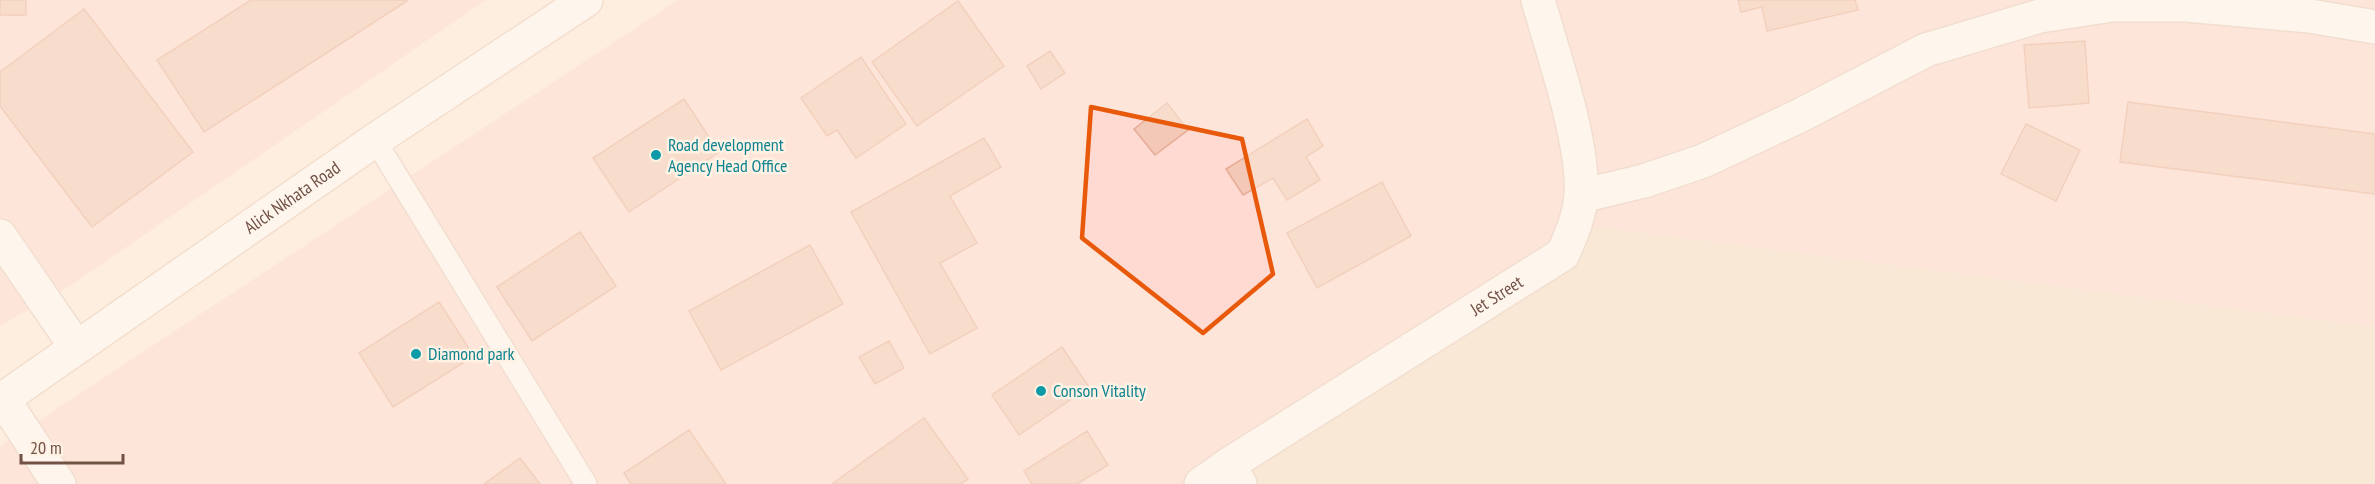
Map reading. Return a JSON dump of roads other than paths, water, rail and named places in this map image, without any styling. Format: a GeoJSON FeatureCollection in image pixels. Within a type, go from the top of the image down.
{"type":"FeatureCollection","features":[{"type":"Feature","properties":{"kind":"street","name":"Alick Nkhata Road"},"geometry":{"type":"LineString","coordinates":[[1,400],[375,140],[557,9],[586,0]]}},
{"type":"Feature","properties":{"kind":"street","name":"Jet Street"},"geometry":{"type":"LineString","coordinates":[[1201,484],[1234,475],[1563,254],[1577,222],[1581,196],[1580,169],[1573,130],[1538,0]]}},
{"type":"Feature","properties":{"kind":"street"},"geometry":{"type":"LineString","coordinates":[[1581,196],[1644,181],[1703,161],[1926,50],[2040,16],[2112,5],[2187,5],[2309,16],[2375,27]]}},
{"type":"Feature","properties":{"kind":"street"},"geometry":{"type":"LineString","coordinates":[[0,236],[76,347]]}},
{"type":"Feature","properties":{"kind":"street"},"geometry":{"type":"LineString","coordinates":[[1,400],[59,484]]}},
{"type":"Feature","properties":{"kind":"lane"},"geometry":{"type":"LineString","coordinates":[[375,140],[586,484]]}},
{"type":"Feature","properties":{"kind":"place","name":"Road development Agency Head Office"},"geometry":{"type":"Point","coordinates":[656,155]}},
{"type":"Feature","properties":{"kind":"place","name":"Diamond park"},"geometry":{"type":"Point","coordinates":[416,354]}},
{"type":"Feature","properties":{"kind":"place","name":"Conson Vitality"},"geometry":{"type":"Point","coordinates":[1041,391]}}]}
